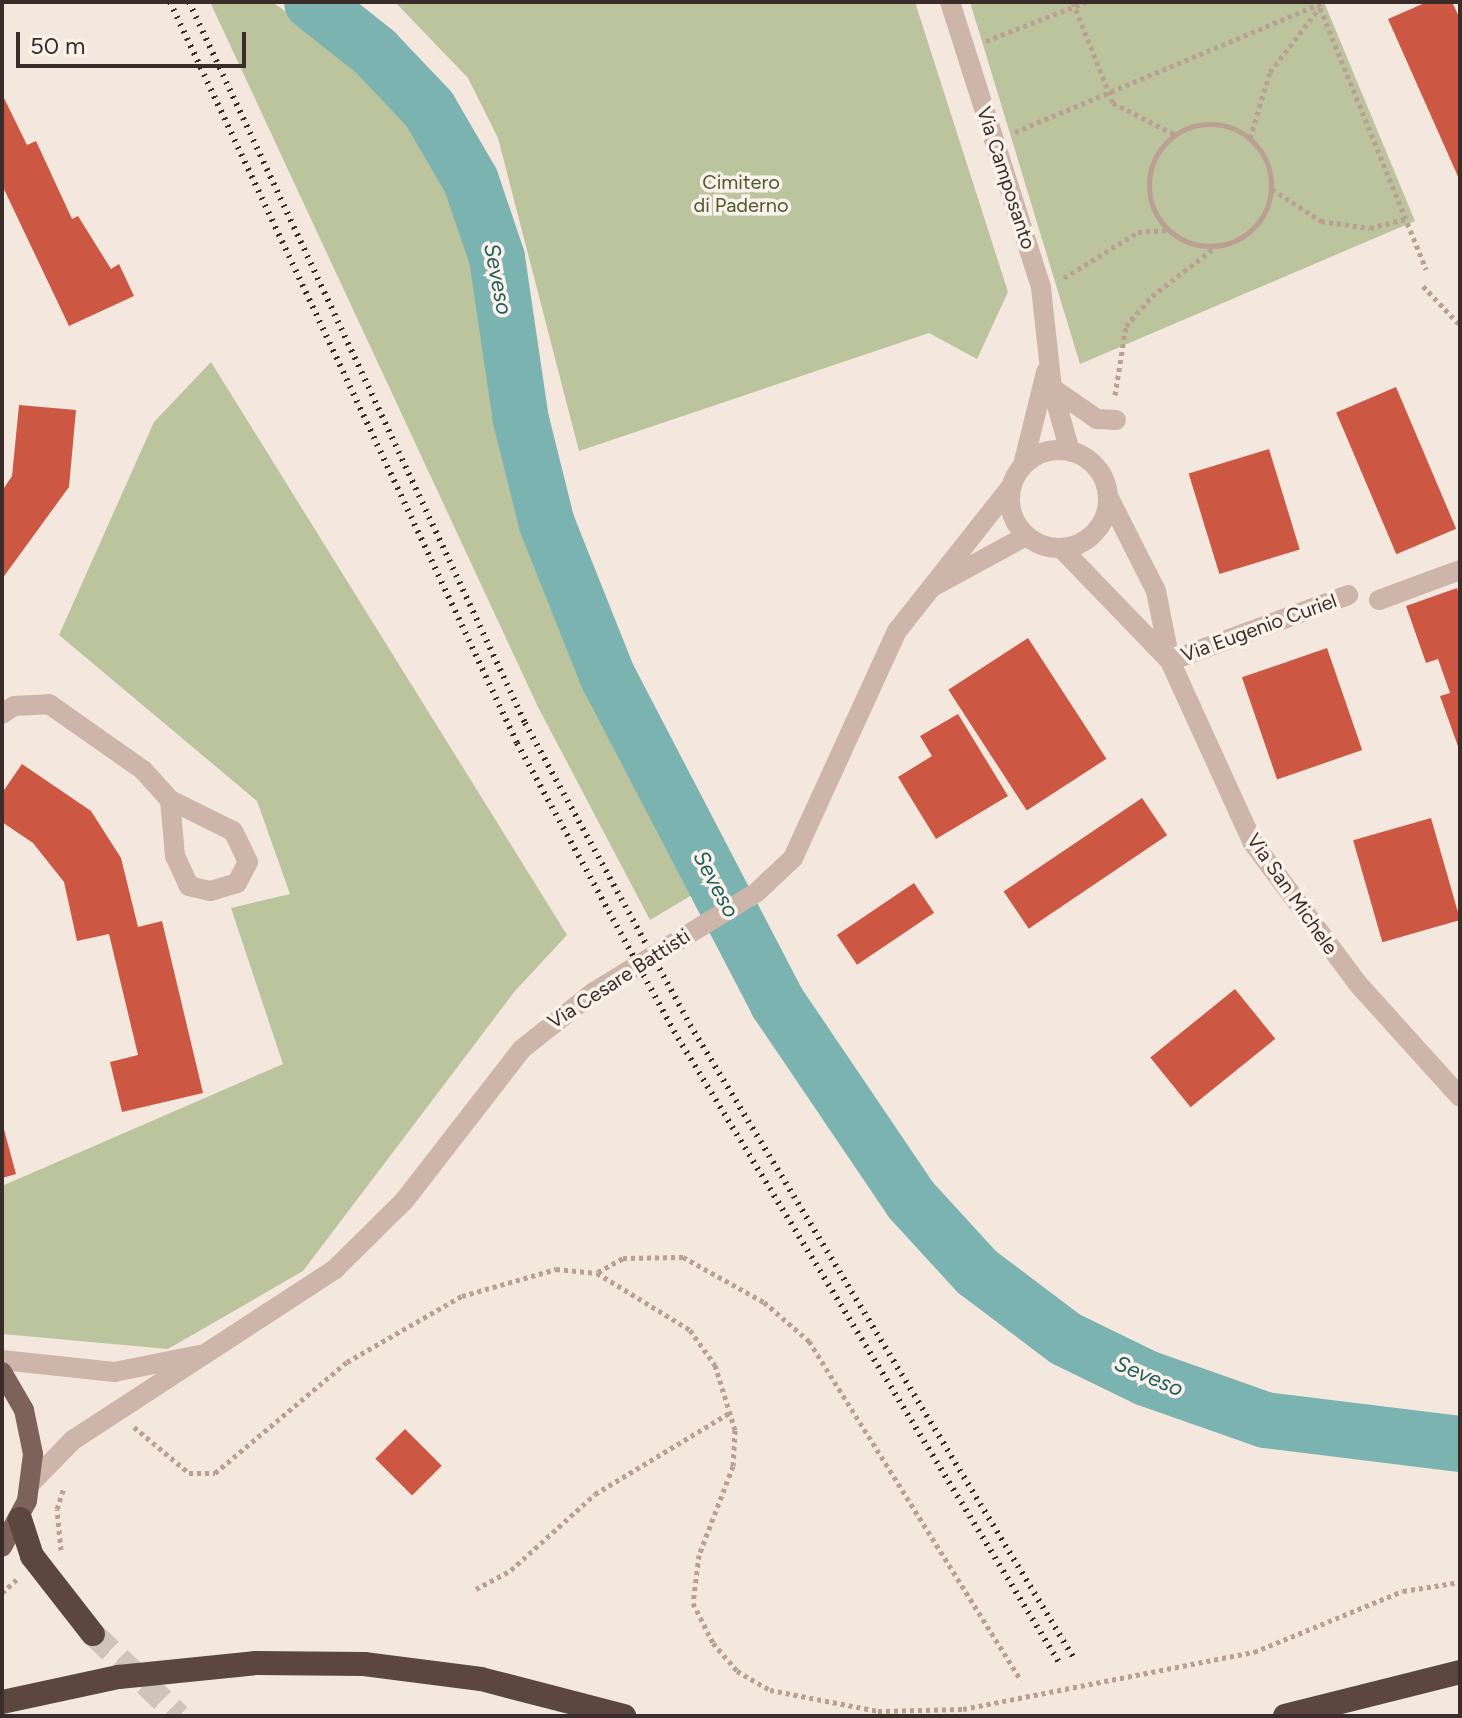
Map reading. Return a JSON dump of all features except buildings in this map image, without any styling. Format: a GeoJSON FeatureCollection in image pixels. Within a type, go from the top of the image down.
{"type":"FeatureCollection","features":[{"type":"Feature","properties":{"kind":"highway"},"geometry":{"type":"LineString","coordinates":[[20,1519],[32,1556],[93,1634]]}},
{"type":"Feature","properties":{"kind":"highway"},"geometry":{"type":"LineString","coordinates":[[2,1702],[119,1677],[256,1663],[364,1664],[481,1679],[624,1716]]}},
{"type":"Feature","properties":{"kind":"highway"},"geometry":{"type":"LineString","coordinates":[[1285,1716],[1460,1672]]}},
{"type":"Feature","properties":{"kind":"main road"},"geometry":{"type":"LineString","coordinates":[[2,1372],[30,1432],[31,1483],[20,1519],[2,1547]]}},
{"type":"Feature","properties":{"kind":"street","name":"Via Camposanto"},"geometry":{"type":"LineString","coordinates":[[950,2],[1041,288],[1052,388],[1070,451]]}},
{"type":"Feature","properties":{"kind":"street","name":"Via Camposanto"},"geometry":{"type":"LineString","coordinates":[[1023,465],[1049,358]]}},
{"type":"Feature","properties":{"kind":"street"},"geometry":{"type":"LineString","coordinates":[[1052,388],[1097,419],[1116,420]]}},
{"type":"Feature","properties":{"kind":"street"},"geometry":{"type":"LineString","coordinates":[[1070,451],[1100,472],[1109,498],[1093,535],[1061,548],[1026,536],[1011,512],[1010,488],[1023,465],[1040,453],[1070,451]]}},
{"type":"Feature","properties":{"kind":"street","name":"Via Cesare Battisti"},"geometry":{"type":"LineString","coordinates":[[31,1483],[73,1440],[218,1351],[335,1269],[404,1201],[512,1059],[594,992],[757,892],[793,858],[878,666],[920,596],[1010,488]]}},
{"type":"Feature","properties":{"kind":"street","name":"Via San Michele"},"geometry":{"type":"LineString","coordinates":[[1109,498],[1156,591],[1170,661],[1226,791],[1284,889],[1460,1097]]}},
{"type":"Feature","properties":{"kind":"street","name":"Via Cesare Battisti"},"geometry":{"type":"LineString","coordinates":[[920,596],[1026,536]]}},
{"type":"Feature","properties":{"kind":"street","name":"Via San Michele"},"geometry":{"type":"LineString","coordinates":[[1061,548],[1170,661]]}},
{"type":"Feature","properties":{"kind":"street"},"geometry":{"type":"LineString","coordinates":[[1379,600],[1460,570]]}},
{"type":"Feature","properties":{"kind":"street","name":"Via Eugenio Curiel"},"geometry":{"type":"LineString","coordinates":[[1170,661],[1348,595]]}},
{"type":"Feature","properties":{"kind":"street"},"geometry":{"type":"LineString","coordinates":[[2,714],[14,706],[49,704],[143,770],[170,800],[233,831],[248,862],[237,883],[210,891],[189,886],[175,856],[170,800]]}},
{"type":"Feature","properties":{"kind":"street","name":"Via Cesare Battisti"},"geometry":{"type":"LineString","coordinates":[[2,1360],[114,1372],[218,1351]]}},
{"type":"Feature","properties":{"kind":"path"},"geometry":{"type":"LineString","coordinates":[[965,49],[1073,4],[1086,2]]}},
{"type":"Feature","properties":{"kind":"path"},"geometry":{"type":"LineString","coordinates":[[994,141],[1324,2],[1270,72],[1250,138]]}},
{"type":"Feature","properties":{"kind":"path"},"geometry":{"type":"LineString","coordinates":[[1073,4],[1109,93],[1127,114],[1174,134]]}},
{"type":"Feature","properties":{"kind":"path"},"geometry":{"type":"LineString","coordinates":[[1320,8],[1409,218],[1426,269]]}},
{"type":"Feature","properties":{"kind":"path"},"geometry":{"type":"LineString","coordinates":[[1116,420],[1115,362],[1126,326],[1152,296],[1217,246],[1254,227],[1271,189],[1270,170],[1250,138],[1213,123],[1174,134],[1152,163],[1148,181],[1169,230]]}},
{"type":"Feature","properties":{"kind":"path"},"geometry":{"type":"LineString","coordinates":[[1271,189],[1321,221],[1370,228],[1409,218]]}},
{"type":"Feature","properties":{"kind":"path"},"geometry":{"type":"LineString","coordinates":[[1041,288],[1138,232],[1169,230],[1217,246]]}},
{"type":"Feature","properties":{"kind":"path"},"geometry":{"type":"LineString","coordinates":[[1423,286],[1460,325]]}},
{"type":"Feature","properties":{"kind":"path"},"geometry":{"type":"LineString","coordinates":[[117,1411],[189,1473],[215,1473],[347,1362],[448,1303],[521,1276],[597,1273],[623,1258],[683,1257],[764,1302],[809,1341],[1021,1680]]}},
{"type":"Feature","properties":{"kind":"path"},"geometry":{"type":"LineString","coordinates":[[597,1273],[690,1330],[715,1365],[731,1412],[733,1466],[699,1555],[693,1603],[737,1671],[770,1690],[816,1703],[878,1711],[963,1709],[1254,1652],[1403,1591],[1460,1582]]}},
{"type":"Feature","properties":{"kind":"path"},"geometry":{"type":"LineString","coordinates":[[476,1589],[511,1570],[595,1494],[731,1412]]}},
{"type":"Feature","properties":{"kind":"green space"},"geometry":{"type":"Polygon","coordinates":[[[210,2],[272,2],[357,61],[417,119],[482,261],[533,526],[697,892],[650,920],[538,707],[210,2]]]}},
{"type":"Feature","properties":{"kind":"green space","name":"Cimitero di Paderno"},"geometry":{"type":"Polygon","coordinates":[[[395,2],[915,2],[1008,292],[977,359],[929,333],[579,451],[498,138],[468,78],[395,2]]]}},
{"type":"Feature","properties":{"kind":"green space"},"geometry":{"type":"Polygon","coordinates":[[[970,2],[1324,2],[1415,221],[1080,364],[970,2]]]}},
{"type":"Feature","properties":{"kind":"green space"},"geometry":{"type":"Polygon","coordinates":[[[211,362],[567,935],[515,991],[303,1271],[168,1349],[2,1334],[2,1186],[283,1064],[231,908],[290,894],[257,801],[59,635],[154,422],[211,362]]]}},
{"type":"Feature","properties":{"kind":"waterway","name":"Seveso"},"geometry":{"type":"LineString","coordinates":[[312,2],[375,52],[429,109],[471,181],[497,258],[521,420],[547,524],[608,677],[777,1002],[911,1200],[977,1272],[1066,1339],[1146,1378],[1265,1420],[1460,1444]]}},
{"type":"Feature","properties":{"kind":"tunnel"},"geometry":{"type":"LineString","coordinates":[[93,1634],[179,1716]]}},
{"type":"Feature","properties":{"kind":"railway"},"geometry":{"type":"LineString","coordinates":[[170,2],[517,743],[678,1038],[1060,1664]]}},
{"type":"Feature","properties":{"kind":"railway"},"geometry":{"type":"LineString","coordinates":[[189,2],[525,723],[690,1025],[1073,1657]]}}]}
